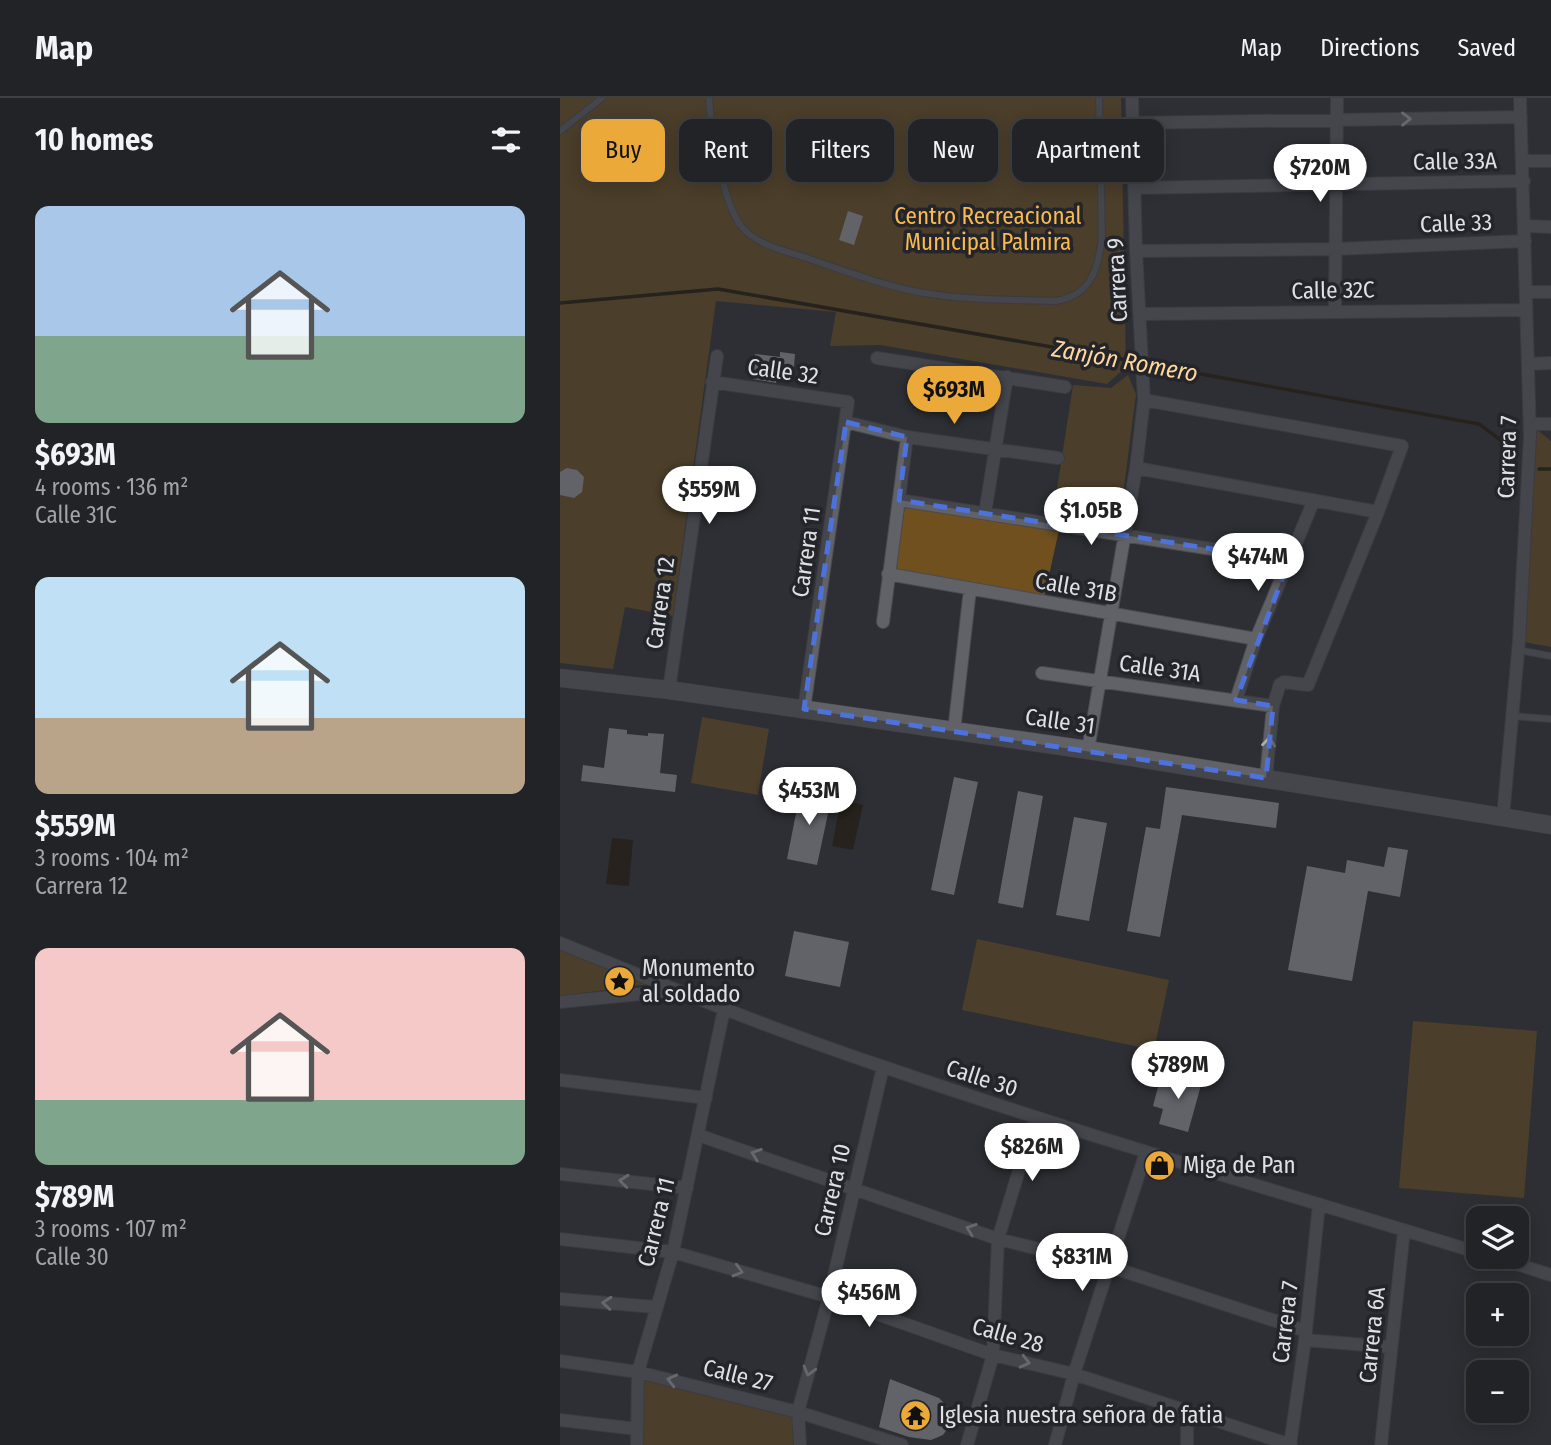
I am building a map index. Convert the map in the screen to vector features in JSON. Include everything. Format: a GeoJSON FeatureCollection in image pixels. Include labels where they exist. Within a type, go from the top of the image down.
{"type":"FeatureCollection","features":[{"type":"Feature","properties":{"kind":"main road","name":"Calle 31"},"geometry":{"type":"LineString","coordinates":[[560,678],[669,690],[1088,750],[1551,825]]}},
{"type":"Feature","properties":{"kind":"street","name":"Carrera 9"},"geometry":{"type":"LineString","coordinates":[[1132,98],[1133,119]]}},
{"type":"Feature","properties":{"kind":"street"},"geometry":{"type":"LineString","coordinates":[[1335,310],[1337,98]]}},
{"type":"Feature","properties":{"kind":"street","name":"Carrera 7"},"geometry":{"type":"LineString","coordinates":[[1503,817],[1518,650],[1530,424],[1520,98]]}},
{"type":"Feature","properties":{"kind":"street"},"geometry":{"type":"LineString","coordinates":[[1164,123],[1521,117]]}},
{"type":"Feature","properties":{"kind":"street","name":"Calle 33A"},"geometry":{"type":"LineString","coordinates":[[1523,161],[1551,161]]}},
{"type":"Feature","properties":{"kind":"street","name":"Calle 33A"},"geometry":{"type":"LineString","coordinates":[[1134,188],[1524,181]]}},
{"type":"Feature","properties":{"kind":"street","name":"Carrera 9"},"geometry":{"type":"LineString","coordinates":[[1088,750],[1136,468],[1144,400],[1134,182]]}},
{"type":"Feature","properties":{"kind":"street","name":"Calle 33"},"geometry":{"type":"LineString","coordinates":[[1525,226],[1551,227]]}},
{"type":"Feature","properties":{"kind":"street","name":"Calle 33"},"geometry":{"type":"LineString","coordinates":[[1136,251],[1336,249],[1525,242]]}},
{"type":"Feature","properties":{"kind":"street"},"geometry":{"type":"LineString","coordinates":[[1526,292],[1551,292]]}},
{"type":"Feature","properties":{"kind":"street","name":"Calle 32C"},"geometry":{"type":"LineString","coordinates":[[1140,314],[1526,310]]}},
{"type":"Feature","properties":{"kind":"street","name":"Carrera 12"},"geometry":{"type":"LineString","coordinates":[[669,690],[717,356]]}},
{"type":"Feature","properties":{"kind":"street"},"geometry":{"type":"LineString","coordinates":[[877,358],[1065,387]]}},
{"type":"Feature","properties":{"kind":"street"},"geometry":{"type":"LineString","coordinates":[[1529,364],[1551,363]]}},
{"type":"Feature","properties":{"kind":"street"},"geometry":{"type":"LineString","coordinates":[[985,513],[1007,377]]}},
{"type":"Feature","properties":{"kind":"street","name":"Calle 32"},"geometry":{"type":"LineString","coordinates":[[712,382],[848,402]]}},
{"type":"Feature","properties":{"kind":"street"},"geometry":{"type":"LineString","coordinates":[[1144,400],[1402,446],[1308,685],[1282,682],[1273,706],[1266,778]]}},
{"type":"Feature","properties":{"kind":"street","name":"Carrera 11"},"geometry":{"type":"LineString","coordinates":[[804,709],[848,402]]}},
{"type":"Feature","properties":{"kind":"street"},"geometry":{"type":"LineString","coordinates":[[846,422],[907,437],[1058,458]]}},
{"type":"Feature","properties":{"kind":"street"},"geometry":{"type":"LineString","coordinates":[[1530,424],[1551,424]]}},
{"type":"Feature","properties":{"kind":"street"},"geometry":{"type":"LineString","coordinates":[[883,622],[907,437]]}},
{"type":"Feature","properties":{"kind":"street"},"geometry":{"type":"LineString","coordinates":[[1136,468],[1378,512]]}},
{"type":"Feature","properties":{"kind":"street"},"geometry":{"type":"LineString","coordinates":[[899,500],[1289,561]]}},
{"type":"Feature","properties":{"kind":"street"},"geometry":{"type":"LineString","coordinates":[[1236,700],[1256,639],[1314,500]]}},
{"type":"Feature","properties":{"kind":"street","name":"Calle 31B"},"geometry":{"type":"LineString","coordinates":[[888,574],[1256,639]]}},
{"type":"Feature","properties":{"kind":"street"},"geometry":{"type":"LineString","coordinates":[[954,731],[970,589]]}},
{"type":"Feature","properties":{"kind":"street","name":"Calle 31A"},"geometry":{"type":"LineString","coordinates":[[1042,673],[1273,706]]}},
{"type":"Feature","properties":{"kind":"street","name":"Calle 30"},"geometry":{"type":"LineString","coordinates":[[560,943],[724,1009],[883,1067],[1035,1118],[1466,1249]]}},
{"type":"Feature","properties":{"kind":"street"},"geometry":{"type":"LineString","coordinates":[[560,1002],[675,990]]}},
{"type":"Feature","properties":{"kind":"street","name":"Carrera 11"},"geometry":{"type":"LineString","coordinates":[[636,1445],[638,1372],[673,1252],[724,1009]]}},
{"type":"Feature","properties":{"kind":"street","name":"Carrera 10"},"geometry":{"type":"LineString","coordinates":[[800,1445],[798,1412],[829,1297],[883,1067]]}},
{"type":"Feature","properties":{"kind":"street"},"geometry":{"type":"LineString","coordinates":[[560,1080],[706,1098]]}},
{"type":"Feature","properties":{"kind":"street"},"geometry":{"type":"LineString","coordinates":[[967,1445],[993,1355],[998,1238],[1035,1118]]}},
{"type":"Feature","properties":{"kind":"street"},"geometry":{"type":"LineString","coordinates":[[698,1135],[998,1238],[1108,1266],[1305,1335],[1391,1347]]}},
{"type":"Feature","properties":{"kind":"street"},"geometry":{"type":"LineString","coordinates":[[1055,1445],[1074,1374],[1146,1152]]}},
{"type":"Feature","properties":{"kind":"street"},"geometry":{"type":"LineString","coordinates":[[560,1174],[687,1188]]}},
{"type":"Feature","properties":{"kind":"street","name":"Carrera 7"},"geometry":{"type":"LineString","coordinates":[[1290,1445],[1319,1204]]}},
{"type":"Feature","properties":{"kind":"street","name":"Carrera 6A"},"geometry":{"type":"LineString","coordinates":[[1381,1445],[1404,1230]]}},
{"type":"Feature","properties":{"kind":"street","name":"Calle 28"},"geometry":{"type":"LineString","coordinates":[[560,1239],[673,1252],[829,1297],[993,1355],[1074,1374],[1290,1445]]}},
{"type":"Feature","properties":{"kind":"street"},"geometry":{"type":"LineString","coordinates":[[1529,1268],[1551,1275]]}},
{"type":"Feature","properties":{"kind":"street"},"geometry":{"type":"LineString","coordinates":[[560,1300],[655,1307]]}},
{"type":"Feature","properties":{"kind":"street","name":"Calle 27"},"geometry":{"type":"LineString","coordinates":[[560,1361],[638,1372],[798,1412],[902,1445]]}},
{"type":"Feature","properties":{"kind":"street"},"geometry":{"type":"LineString","coordinates":[[1186,1411],[1187,1445]]}},
{"type":"Feature","properties":{"kind":"street"},"geometry":{"type":"LineString","coordinates":[[560,1420],[637,1429]]}},
{"type":"Feature","properties":{"kind":"lane"},"geometry":{"type":"LineString","coordinates":[[560,131],[602,98]]}},
{"type":"Feature","properties":{"kind":"lane"},"geometry":{"type":"LineString","coordinates":[[709,98],[710,123],[726,191],[743,228],[752,237],[873,280],[924,293],[1056,301],[1071,298],[1083,289],[1094,275],[1099,260],[1102,238],[1100,98]]}},
{"type":"Feature","properties":{"kind":"lane"},"geometry":{"type":"LineString","coordinates":[[1518,650],[1551,656]]}},
{"type":"Feature","properties":{"kind":"lane"},"geometry":{"type":"LineString","coordinates":[[1512,716],[1551,719]]}},
{"type":"Feature","properties":{"kind":"highlighted area"},"geometry":{"type":"Polygon","coordinates":[[[846,422],[907,437],[899,500],[1289,561],[1236,700],[1273,706],[1266,778],[804,709],[846,422]]]}},
{"type":"Feature","properties":{"kind":"green space","name":"Centro Recreacional Municipal Palmira"},"geometry":{"type":"Polygon","coordinates":[[[560,98],[1121,98],[1121,119],[1012,119],[1012,182],[1123,182],[1126,367],[1107,384],[880,345],[830,346],[836,312],[716,301],[673,616],[625,607],[613,669],[560,663],[560,98]]]}},
{"type":"Feature","properties":{"kind":"green space"},"geometry":{"type":"Polygon","coordinates":[[[1128,375],[1136,394],[1119,527],[1053,515],[1073,385],[1111,388],[1128,375]]]}},
{"type":"Feature","properties":{"kind":"green space"},"geometry":{"type":"Polygon","coordinates":[[[1530,424],[1551,441],[1551,647],[1519,641],[1530,424]]]}},
{"type":"Feature","properties":{"kind":"green space"},"geometry":{"type":"Polygon","coordinates":[[[905,506],[1059,530],[1044,598],[895,571],[905,506]]]}},
{"type":"Feature","properties":{"kind":"green space"},"geometry":{"type":"Polygon","coordinates":[[[702,717],[769,729],[758,795],[691,783],[702,717]]]}},
{"type":"Feature","properties":{"kind":"green space"},"geometry":{"type":"Polygon","coordinates":[[[977,939],[1169,980],[1154,1050],[962,1010],[977,939]]]}},
{"type":"Feature","properties":{"kind":"green space"},"geometry":{"type":"Polygon","coordinates":[[[560,943],[658,983],[560,996],[560,943]]]}},
{"type":"Feature","properties":{"kind":"green space"},"geometry":{"type":"Polygon","coordinates":[[[1413,1021],[1537,1031],[1524,1198],[1399,1188],[1413,1021]]]}},
{"type":"Feature","properties":{"kind":"green space"},"geometry":{"type":"Polygon","coordinates":[[[638,1372],[798,1412],[800,1445],[638,1445],[638,1372]]]}},
{"type":"Feature","properties":{"kind":"shaded area"},"geometry":{"type":"Polygon","coordinates":[[[841,800],[863,805],[853,850],[832,846],[841,800]]]}},
{"type":"Feature","properties":{"kind":"shaded area"},"geometry":{"type":"Polygon","coordinates":[[[612,838],[633,840],[629,886],[606,884],[612,838]]]}},
{"type":"Feature","properties":{"kind":"building"},"geometry":{"type":"Polygon","coordinates":[[[848,211],[863,216],[854,245],[839,240],[848,211]]]}},
{"type":"Feature","properties":{"kind":"building"},"geometry":{"type":"Polygon","coordinates":[[[780,352],[795,354],[793,379],[777,377],[776,383],[753,379],[755,354],[780,357],[780,352]]]}},
{"type":"Feature","properties":{"kind":"building"},"geometry":{"type":"Polygon","coordinates":[[[567,468],[577,470],[584,477],[582,492],[574,498],[560,495],[560,472],[567,468]]]}},
{"type":"Feature","properties":{"kind":"building"},"geometry":{"type":"Polygon","coordinates":[[[609,728],[627,730],[627,734],[664,734],[660,773],[677,775],[675,792],[581,781],[583,765],[604,768],[609,728]]]}},
{"type":"Feature","properties":{"kind":"building"},"geometry":{"type":"Polygon","coordinates":[[[954,777],[978,782],[954,895],[931,890],[954,777]]]}},
{"type":"Feature","properties":{"kind":"building"},"geometry":{"type":"Polygon","coordinates":[[[1166,787],[1279,803],[1276,828],[1182,815],[1160,937],[1127,931],[1146,827],[1160,829],[1166,787]]]}},
{"type":"Feature","properties":{"kind":"building"},"geometry":{"type":"Polygon","coordinates":[[[801,788],[832,795],[817,865],[787,859],[801,788]]]}},
{"type":"Feature","properties":{"kind":"building"},"geometry":{"type":"Polygon","coordinates":[[[1018,791],[1043,796],[1023,908],[998,903],[1018,791]]]}},
{"type":"Feature","properties":{"kind":"building"},"geometry":{"type":"Polygon","coordinates":[[[1074,817],[1107,823],[1089,921],[1056,915],[1074,817]]]}},
{"type":"Feature","properties":{"kind":"building"},"geometry":{"type":"Polygon","coordinates":[[[1388,847],[1408,850],[1400,897],[1368,891],[1352,981],[1288,970],[1307,866],[1345,873],[1347,860],[1384,867],[1388,847]]]}},
{"type":"Feature","properties":{"kind":"building"},"geometry":{"type":"Polygon","coordinates":[[[794,931],[849,942],[840,987],[785,976],[794,931]]]}},
{"type":"Feature","properties":{"kind":"building"},"geometry":{"type":"Polygon","coordinates":[[[1174,1071],[1203,1078],[1188,1132],[1159,1124],[1163,1109],[1153,1106],[1159,1083],[1170,1086],[1174,1071]]]}},
{"type":"Feature","properties":{"kind":"building","name":"Iglesia nuestra señora de fatia"},"geometry":{"type":"Polygon","coordinates":[[[890,1379],[939,1398],[949,1408],[952,1422],[943,1435],[931,1440],[909,1437],[879,1427],[890,1379]]]}},
{"type":"Feature","properties":{"kind":"waterway","name":"Zanjón Romero"},"geometry":{"type":"LineString","coordinates":[[560,303],[718,289],[1138,362]]}},
{"type":"Feature","properties":{"kind":"waterway","name":"Zanjón Romero"},"geometry":{"type":"LineString","coordinates":[[1145,364],[1479,424],[1514,450]]}},
{"type":"Feature","properties":{"kind":"waterway","name":"Zanjón Romero"},"geometry":{"type":"LineString","coordinates":[[1539,469],[1551,469]]}},
{"type":"Feature","properties":{"kind":"place","name":"Monumento al soldado"},"geometry":{"type":"Point","coordinates":[619,981]}},
{"type":"Feature","properties":{"kind":"place","name":"Miga de Pan"},"geometry":{"type":"Point","coordinates":[1160,1165]}},
{"type":"Feature","properties":{"kind":"place","name":"Iglesia nuestra señora de fatia"},"geometry":{"type":"Point","coordinates":[916,1415]}}]}
